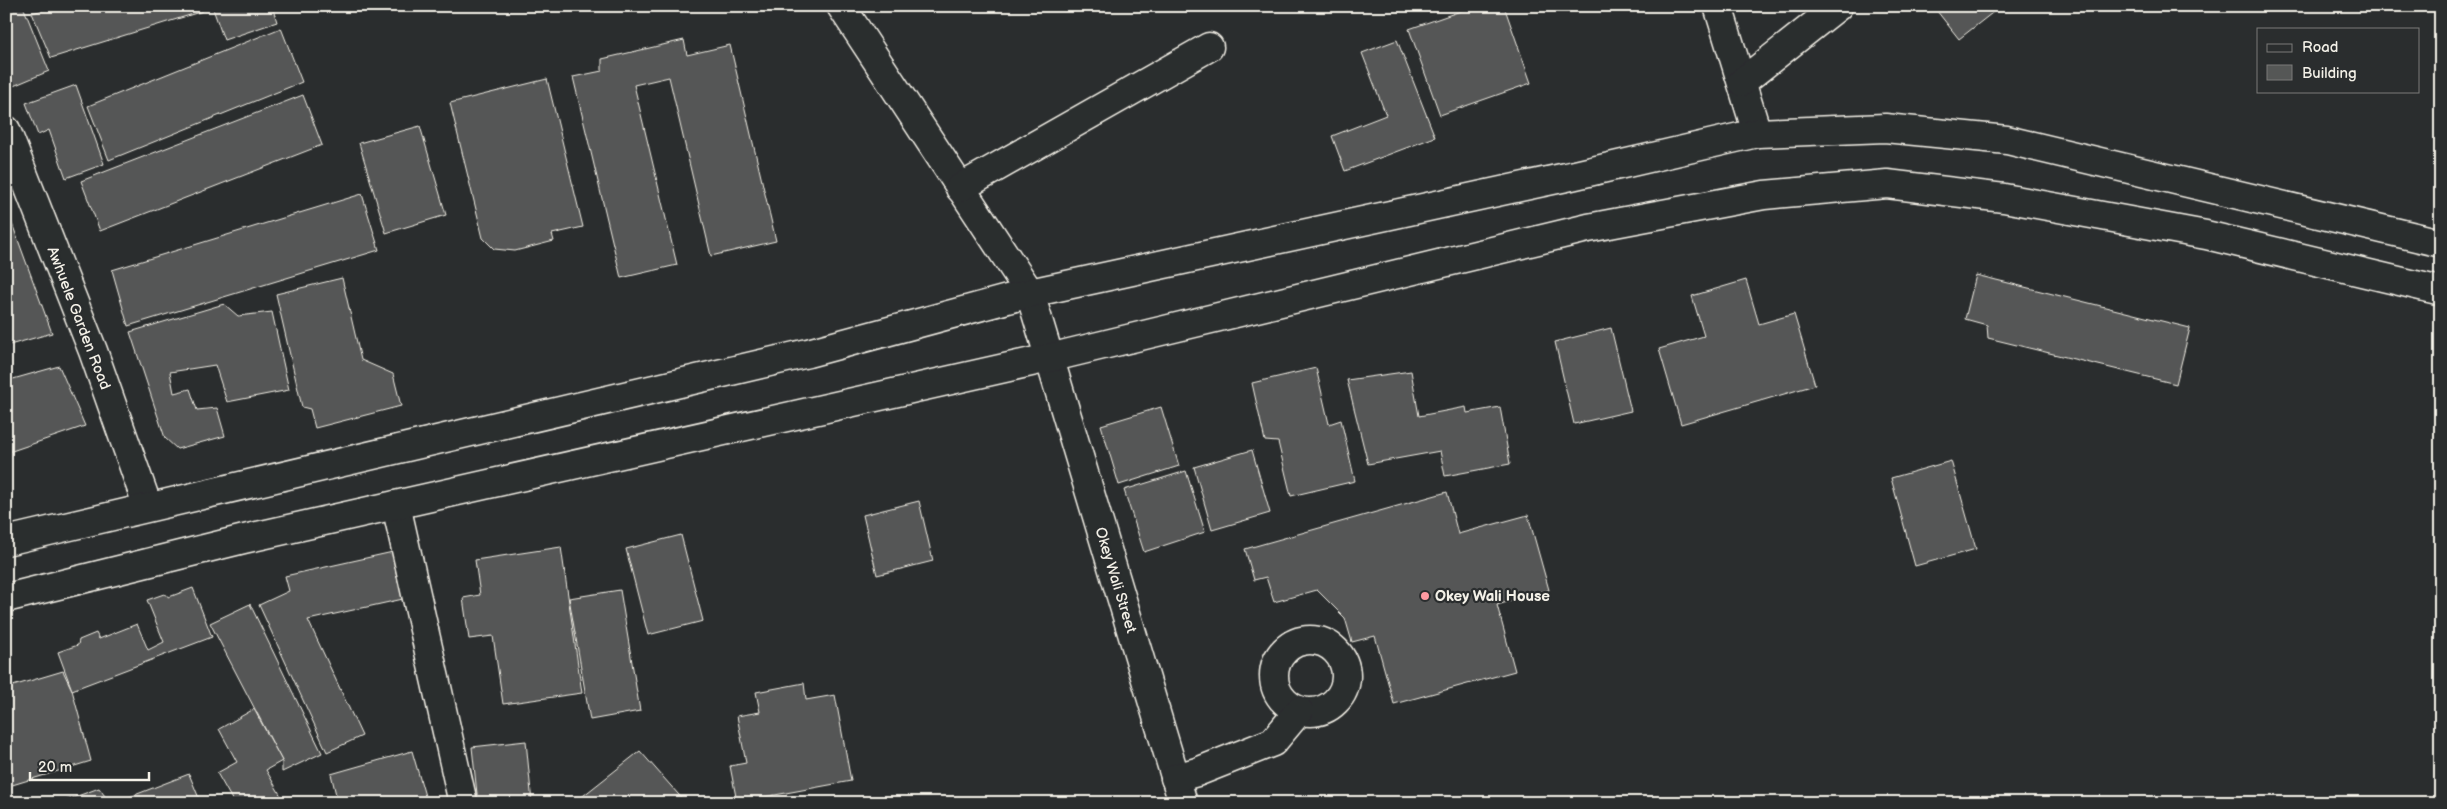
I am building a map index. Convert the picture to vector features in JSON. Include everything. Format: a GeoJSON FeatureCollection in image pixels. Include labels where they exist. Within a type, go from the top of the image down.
{"type":"FeatureCollection","features":[{"type":"Feature","properties":{"kind":"main road","name":"Okey Wali Street"},"geometry":{"type":"LineString","coordinates":[[840,6],[1030,293],[1179,790]]}},
{"type":"Feature","properties":{"kind":"main road"},"geometry":{"type":"LineString","coordinates":[[1718,6],[1758,133]]}},
{"type":"Feature","properties":{"kind":"main road"},"geometry":{"type":"LineString","coordinates":[[1742,82],[1838,6]]}},
{"type":"Feature","properties":{"kind":"main road"},"geometry":{"type":"LineString","coordinates":[[960,188],[1209,47]]}},
{"type":"Feature","properties":{"kind":"main road"},"geometry":{"type":"LineString","coordinates":[[6,541],[808,353],[1030,293],[1571,176],[1758,133],[1885,128],[2007,140],[2441,243]]}},
{"type":"Feature","properties":{"kind":"main road","name":"Awhuele Garden Road"},"geometry":{"type":"LineString","coordinates":[[6,130],[93,351],[148,507]]}},
{"type":"Feature","properties":{"kind":"main road"},"geometry":{"type":"LineString","coordinates":[[6,598],[234,541],[1049,358],[1588,228],[1764,195],[1887,184],[2004,198],[2206,234],[2441,291]]}},
{"type":"Feature","properties":{"kind":"main road"},"geometry":{"type":"LineString","coordinates":[[396,505],[463,803]]}},
{"type":"Feature","properties":{"kind":"main road"},"geometry":{"type":"LineString","coordinates":[[1179,790],[1197,772],[1273,742],[1299,711]]}},
{"type":"Feature","properties":{"kind":"building"},"geometry":{"type":"Polygon","coordinates":[[[6,6],[23,6],[49,71],[11,87],[6,75],[6,6]]]}},
{"type":"Feature","properties":{"kind":"building"},"geometry":{"type":"Polygon","coordinates":[[[57,6],[201,6],[203,11],[51,58],[32,13],[57,6]]]}},
{"type":"Feature","properties":{"kind":"building"},"geometry":{"type":"Polygon","coordinates":[[[212,6],[272,6],[277,22],[224,40],[212,6]]]}},
{"type":"Feature","properties":{"kind":"building"},"geometry":{"type":"Polygon","coordinates":[[[1475,6],[1504,6],[1531,83],[1440,115],[1409,29],[1475,6]]]}},
{"type":"Feature","properties":{"kind":"building"},"geometry":{"type":"Polygon","coordinates":[[[1933,6],[2001,6],[1959,39],[1933,6]]]}},
{"type":"Feature","properties":{"kind":"building"},"geometry":{"type":"Polygon","coordinates":[[[281,28],[302,82],[109,160],[88,106],[281,28]]]}},
{"type":"Feature","properties":{"kind":"building"},"geometry":{"type":"Polygon","coordinates":[[[684,40],[687,55],[730,45],[776,241],[711,256],[669,77],[634,85],[677,265],[621,278],[573,77],[602,71],[602,59],[684,40]]]}},
{"type":"Feature","properties":{"kind":"building"},"geometry":{"type":"Polygon","coordinates":[[[1397,40],[1435,137],[1345,171],[1332,136],[1386,115],[1362,53],[1397,40]]]}},
{"type":"Feature","properties":{"kind":"building"},"geometry":{"type":"Polygon","coordinates":[[[547,79],[583,227],[552,234],[554,241],[515,251],[494,249],[483,238],[450,103],[547,79]]]}},
{"type":"Feature","properties":{"kind":"building"},"geometry":{"type":"Polygon","coordinates":[[[76,85],[104,164],[66,178],[49,130],[38,135],[26,103],[76,85]]]}},
{"type":"Feature","properties":{"kind":"building"},"geometry":{"type":"Polygon","coordinates":[[[303,95],[322,145],[100,231],[81,181],[303,95]]]}},
{"type":"Feature","properties":{"kind":"building"},"geometry":{"type":"Polygon","coordinates":[[[420,126],[446,215],[386,233],[359,143],[420,126]]]}},
{"type":"Feature","properties":{"kind":"building"},"geometry":{"type":"Polygon","coordinates":[[[362,194],[379,250],[128,326],[112,270],[362,194]]]}},
{"type":"Feature","properties":{"kind":"building"},"geometry":{"type":"Polygon","coordinates":[[[6,207],[52,333],[6,346],[6,207]]]}},
{"type":"Feature","properties":{"kind":"building"},"geometry":{"type":"Polygon","coordinates":[[[1976,275],[2190,328],[2176,384],[1988,338],[1987,325],[1965,319],[1976,275]]]}},
{"type":"Feature","properties":{"kind":"building"},"geometry":{"type":"Polygon","coordinates":[[[342,278],[361,360],[393,374],[401,406],[315,428],[310,409],[302,407],[276,294],[342,278]]]}},
{"type":"Feature","properties":{"kind":"building"},"geometry":{"type":"Polygon","coordinates":[[[1746,280],[1759,324],[1794,314],[1815,385],[1681,424],[1659,349],[1704,336],[1692,296],[1746,280]]]}},
{"type":"Feature","properties":{"kind":"building"},"geometry":{"type":"Polygon","coordinates":[[[224,304],[238,316],[272,312],[289,390],[227,402],[215,365],[170,372],[174,393],[190,389],[197,410],[217,408],[225,436],[177,449],[165,438],[130,332],[224,304]]]}},
{"type":"Feature","properties":{"kind":"building"},"geometry":{"type":"Polygon","coordinates":[[[1611,328],[1631,411],[1574,424],[1555,342],[1611,328]]]}},
{"type":"Feature","properties":{"kind":"building"},"geometry":{"type":"Polygon","coordinates":[[[59,366],[85,426],[6,453],[6,381],[59,366]]]}},
{"type":"Feature","properties":{"kind":"building"},"geometry":{"type":"Polygon","coordinates":[[[1316,368],[1329,424],[1341,420],[1355,481],[1291,496],[1278,442],[1265,441],[1252,383],[1316,368]]]}},
{"type":"Feature","properties":{"kind":"building"},"geometry":{"type":"Polygon","coordinates":[[[1411,371],[1419,416],[1466,407],[1467,413],[1500,407],[1510,464],[1445,476],[1440,451],[1368,464],[1347,380],[1411,371]]]}},
{"type":"Feature","properties":{"kind":"building"},"geometry":{"type":"Polygon","coordinates":[[[1161,407],[1179,466],[1119,485],[1101,425],[1161,407]]]}},
{"type":"Feature","properties":{"kind":"building"},"geometry":{"type":"Polygon","coordinates":[[[1252,450],[1270,513],[1212,530],[1194,467],[1252,450]]]}},
{"type":"Feature","properties":{"kind":"building"},"geometry":{"type":"Polygon","coordinates":[[[1951,461],[1976,549],[1915,566],[1891,478],[1951,461]]]}},
{"type":"Feature","properties":{"kind":"building"},"geometry":{"type":"Polygon","coordinates":[[[1186,471],[1205,532],[1144,552],[1124,490],[1186,471]]]}},
{"type":"Feature","properties":{"kind":"building","name":"Okey Wali House"},"geometry":{"type":"Polygon","coordinates":[[[1447,492],[1458,534],[1528,515],[1549,590],[1497,605],[1515,671],[1394,704],[1375,636],[1352,642],[1345,618],[1317,590],[1274,602],[1266,577],[1254,580],[1245,549],[1447,492]]]}},
{"type":"Feature","properties":{"kind":"building"},"geometry":{"type":"Polygon","coordinates":[[[919,501],[933,561],[877,575],[863,515],[919,501]]]}},
{"type":"Feature","properties":{"kind":"building"},"geometry":{"type":"Polygon","coordinates":[[[681,535],[703,621],[648,635],[626,549],[681,535]]]}},
{"type":"Feature","properties":{"kind":"building"},"geometry":{"type":"Polygon","coordinates":[[[561,547],[582,693],[503,704],[493,636],[469,639],[463,598],[480,595],[475,560],[561,547]]]}},
{"type":"Feature","properties":{"kind":"building"},"geometry":{"type":"Polygon","coordinates":[[[393,552],[403,599],[308,620],[362,736],[327,752],[259,605],[289,591],[285,576],[393,552]]]}},
{"type":"Feature","properties":{"kind":"building"},"geometry":{"type":"Polygon","coordinates":[[[193,588],[212,637],[72,690],[58,652],[78,645],[79,640],[96,633],[99,639],[137,624],[148,650],[164,642],[147,600],[164,594],[169,597],[193,588]]]}},
{"type":"Feature","properties":{"kind":"building"},"geometry":{"type":"Polygon","coordinates":[[[620,590],[640,711],[590,720],[569,598],[620,590]]]}},
{"type":"Feature","properties":{"kind":"building"},"geometry":{"type":"Polygon","coordinates":[[[250,604],[322,753],[282,772],[282,761],[210,623],[250,604]]]}},
{"type":"Feature","properties":{"kind":"building"},"geometry":{"type":"Polygon","coordinates":[[[63,671],[72,690],[91,761],[9,786],[6,776],[6,688],[63,671]]]}},
{"type":"Feature","properties":{"kind":"building"},"geometry":{"type":"Polygon","coordinates":[[[804,683],[806,700],[835,695],[851,781],[737,802],[730,766],[746,763],[737,716],[760,712],[756,692],[804,683]]]}},
{"type":"Feature","properties":{"kind":"building"},"geometry":{"type":"Polygon","coordinates":[[[254,709],[282,761],[266,770],[285,803],[234,803],[217,773],[237,762],[219,729],[254,709]]]}},
{"type":"Feature","properties":{"kind":"building"},"geometry":{"type":"Polygon","coordinates":[[[526,741],[532,803],[478,803],[472,747],[526,741]]]}},
{"type":"Feature","properties":{"kind":"building"},"geometry":{"type":"Polygon","coordinates":[[[412,751],[427,803],[338,803],[331,774],[412,751]]]}},
{"type":"Feature","properties":{"kind":"building"},"geometry":{"type":"Polygon","coordinates":[[[640,751],[686,803],[574,803],[640,751]]]}},
{"type":"Feature","properties":{"kind":"building"},"geometry":{"type":"Polygon","coordinates":[[[189,774],[201,803],[114,803],[189,774]]]}},
{"type":"Feature","properties":{"kind":"building"},"geometry":{"type":"Polygon","coordinates":[[[99,788],[110,803],[59,803],[99,788]]]}},
{"type":"Feature","properties":{"kind":"place","name":"Okey Wali House"},"geometry":{"type":"Point","coordinates":[1425,596]}}]}
